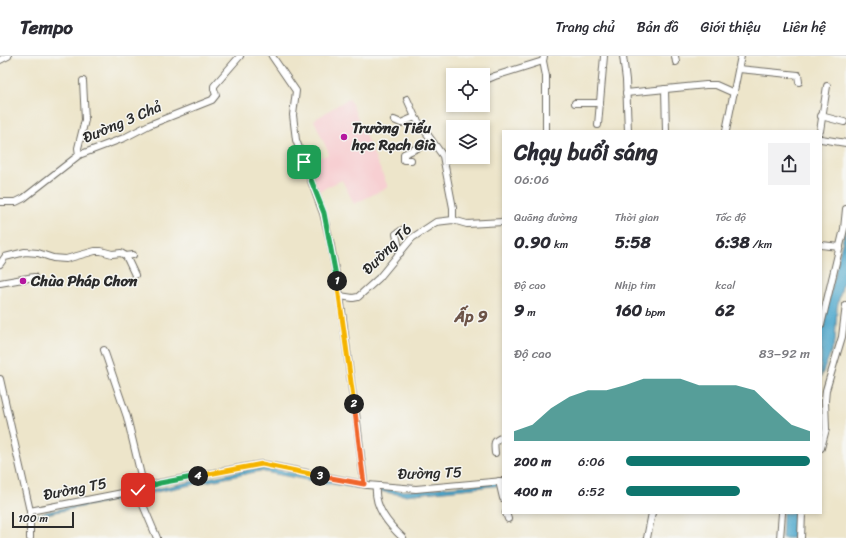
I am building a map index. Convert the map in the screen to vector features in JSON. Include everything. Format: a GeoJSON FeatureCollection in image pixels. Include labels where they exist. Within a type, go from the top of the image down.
{"type":"FeatureCollection","features":[{"type":"Feature","properties":{"kind":"street"},"geometry":{"type":"LineString","coordinates":[[0,60],[8,56]]}},
{"type":"Feature","properties":{"kind":"street","name":"Đường 3 Chả"},"geometry":{"type":"LineString","coordinates":[[0,202],[16,202],[24,198],[78,155],[124,138],[148,125],[212,100],[216,95],[214,86],[240,56]]}},
{"type":"Feature","properties":{"kind":"street"},"geometry":{"type":"LineString","coordinates":[[272,56],[296,91],[293,115],[296,140],[324,213],[340,296],[364,484]]}},
{"type":"Feature","properties":{"kind":"street"},"geometry":{"type":"LineString","coordinates":[[598,125],[604,56]]}},
{"type":"Feature","properties":{"kind":"street"},"geometry":{"type":"LineString","coordinates":[[623,56],[626,80],[628,130]]}},
{"type":"Feature","properties":{"kind":"street"},"geometry":{"type":"LineString","coordinates":[[726,130],[741,56]]}},
{"type":"Feature","properties":{"kind":"street"},"geometry":{"type":"LineString","coordinates":[[490,78],[544,58],[546,76],[546,130]]}},
{"type":"Feature","properties":{"kind":"street"},"geometry":{"type":"LineString","coordinates":[[739,69],[798,75],[799,82]]}},
{"type":"Feature","properties":{"kind":"street"},"geometry":{"type":"LineString","coordinates":[[78,155],[78,148],[85,120],[83,81]]}},
{"type":"Feature","properties":{"kind":"street"},"geometry":{"type":"LineString","coordinates":[[626,93],[706,84],[716,85],[734,93]]}},
{"type":"Feature","properties":{"kind":"street"},"geometry":{"type":"LineString","coordinates":[[820,130],[821,116],[827,86]]}},
{"type":"Feature","properties":{"kind":"street"},"geometry":{"type":"LineString","coordinates":[[665,89],[666,130]]}},
{"type":"Feature","properties":{"kind":"street"},"geometry":{"type":"LineString","coordinates":[[407,100],[415,118],[431,142],[443,156],[454,220]]}},
{"type":"Feature","properties":{"kind":"street"},"geometry":{"type":"LineString","coordinates":[[574,103],[600,103]]}},
{"type":"Feature","properties":{"kind":"street"},"geometry":{"type":"LineString","coordinates":[[821,116],[844,122]]}},
{"type":"Feature","properties":{"kind":"street"},"geometry":{"type":"LineString","coordinates":[[394,120],[401,123],[415,118]]}},
{"type":"Feature","properties":{"kind":"street"},"geometry":{"type":"LineString","coordinates":[[822,139],[846,143]]}},
{"type":"Feature","properties":{"kind":"street"},"geometry":{"type":"LineString","coordinates":[[411,160],[404,160],[404,154],[431,142]]}},
{"type":"Feature","properties":{"kind":"street"},"geometry":{"type":"LineString","coordinates":[[822,321],[844,229],[846,209]]}},
{"type":"Feature","properties":{"kind":"street","name":"Đường T6"},"geometry":{"type":"LineString","coordinates":[[340,296],[353,298],[358,297],[379,278],[412,238],[436,222],[454,220],[467,224],[502,222]]}},
{"type":"Feature","properties":{"kind":"street"},"geometry":{"type":"LineString","coordinates":[[400,253],[396,234],[402,230]]}},
{"type":"Feature","properties":{"kind":"street"},"geometry":{"type":"LineString","coordinates":[[822,245],[840,247]]}},
{"type":"Feature","properties":{"kind":"street"},"geometry":{"type":"LineString","coordinates":[[0,264],[4,257],[25,252],[38,252],[53,258],[61,259],[72,259],[98,251],[112,254],[121,253],[126,256],[133,256]]}},
{"type":"Feature","properties":{"kind":"street"},"geometry":{"type":"LineString","coordinates":[[126,256],[135,275]]}},
{"type":"Feature","properties":{"kind":"street"},"geometry":{"type":"LineString","coordinates":[[0,283],[34,277]]}},
{"type":"Feature","properties":{"kind":"street"},"geometry":{"type":"LineString","coordinates":[[822,444],[826,429],[826,390],[842,337],[846,305]]}},
{"type":"Feature","properties":{"kind":"street"},"geometry":{"type":"LineString","coordinates":[[104,350],[127,418],[140,492],[157,538]]}},
{"type":"Feature","properties":{"kind":"street"},"geometry":{"type":"LineString","coordinates":[[0,379],[30,511],[30,538]]}},
{"type":"Feature","properties":{"kind":"street"},"geometry":{"type":"LineString","coordinates":[[495,453],[494,443],[496,440],[502,437]]}},
{"type":"Feature","properties":{"kind":"street","name":"Đường T5"},"geometry":{"type":"LineString","coordinates":[[30,511],[140,492],[160,483],[262,464],[364,484],[376,488],[416,489],[501,483]]}},
{"type":"Feature","properties":{"kind":"street"},"geometry":{"type":"LineString","coordinates":[[376,488],[382,512],[386,520],[401,537]]}},
{"type":"Feature","properties":{"kind":"street"},"geometry":{"type":"LineString","coordinates":[[647,538],[652,514]]}},
{"type":"Feature","properties":{"kind":"street"},"geometry":{"type":"LineString","coordinates":[[780,538],[782,514]]}},
{"type":"Feature","properties":{"kind":"street"},"geometry":{"type":"LineString","coordinates":[[801,538],[802,514]]}},
{"type":"Feature","properties":{"kind":"shaded area","name":"Trường Tiểu học Rạch Già"},"geometry":{"type":"Polygon","coordinates":[[[349,98],[388,187],[354,204],[342,180],[319,191],[307,163],[329,154],[314,120],[349,98]]]}},
{"type":"Feature","properties":{"kind":"water"},"geometry":{"type":"Polygon","coordinates":[[[846,226],[846,276],[837,307],[835,342],[822,374],[822,329],[846,226]]]}},
{"type":"Feature","properties":{"kind":"water"},"geometry":{"type":"Polygon","coordinates":[[[261,467],[354,484],[403,491],[502,482],[502,485],[404,495],[260,471],[36,516],[41,513],[261,467]]]}},
{"type":"Feature","properties":{"kind":"water"},"geometry":{"type":"Polygon","coordinates":[[[783,514],[795,514],[793,538],[782,538],[783,514]]]}},
{"type":"Feature","properties":{"kind":"place","name":"Trường Tiểu học Rạch Già"},"geometry":{"type":"Point","coordinates":[344,137]}},
{"type":"Feature","properties":{"kind":"place","name":"Chùa Pháp Chơn"},"geometry":{"type":"Point","coordinates":[23,281]}},
{"type":"Feature","properties":{"kind":"district","name":"Ấp 9"},"geometry":{"type":"Point","coordinates":[471,316]}},
{"type":"Feature","properties":{"kind":"route"},"geometry":{"type":"LineString","coordinates":[[138,490],[160,483],[262,464],[364,484],[340,296],[330,241],[324,213],[304,162]]}}]}
